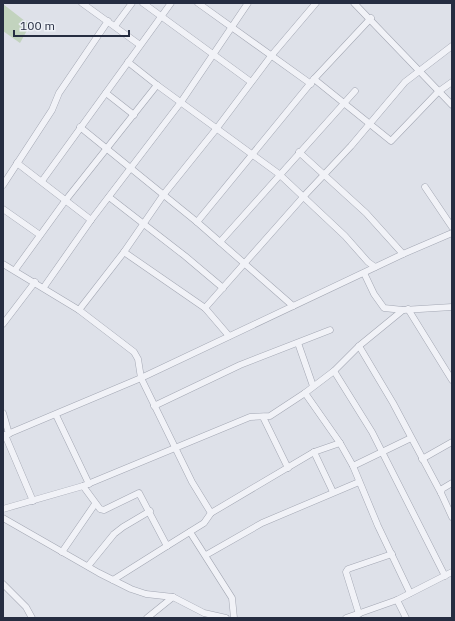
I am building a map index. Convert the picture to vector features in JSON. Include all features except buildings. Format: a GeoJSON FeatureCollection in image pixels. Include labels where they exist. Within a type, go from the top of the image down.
{"type":"FeatureCollection","features":[{"type":"Feature","properties":{"kind":"street"},"geometry":{"type":"LineString","coordinates":[[115,26],[132,3]]}},
{"type":"Feature","properties":{"kind":"street"},"geometry":{"type":"LineString","coordinates":[[143,3],[215,54],[251,82]]}},
{"type":"Feature","properties":{"kind":"street"},"geometry":{"type":"LineString","coordinates":[[42,181],[171,3]]}},
{"type":"Feature","properties":{"kind":"street"},"geometry":{"type":"LineString","coordinates":[[198,3],[271,56],[344,103],[389,141],[392,141],[438,92],[452,82]]}},
{"type":"Feature","properties":{"kind":"street"},"geometry":{"type":"LineString","coordinates":[[44,287],[130,167],[181,102],[215,54],[248,3]]}},
{"type":"Feature","properties":{"kind":"street"},"geometry":{"type":"LineString","coordinates":[[79,310],[124,252],[143,222],[164,194],[217,128],[271,56],[316,3]]}},
{"type":"Feature","properties":{"kind":"street"},"geometry":{"type":"LineString","coordinates":[[354,3],[371,18],[418,72],[452,105]]}},
{"type":"Feature","properties":{"kind":"street"},"geometry":{"type":"LineString","coordinates":[[85,4],[140,45]]}},
{"type":"Feature","properties":{"kind":"street"},"geometry":{"type":"LineString","coordinates":[[197,222],[312,81],[371,18]]}},
{"type":"Feature","properties":{"kind":"street"},"geometry":{"type":"LineString","coordinates":[[3,185],[52,110],[64,86],[108,21]]}},
{"type":"Feature","properties":{"kind":"street"},"geometry":{"type":"LineString","coordinates":[[205,308],[405,82],[452,46]]}},
{"type":"Feature","properties":{"kind":"street"},"geometry":{"type":"LineString","coordinates":[[128,62],[279,174],[304,196],[345,236],[368,262],[375,267]]}},
{"type":"Feature","properties":{"kind":"street"},"geometry":{"type":"LineString","coordinates":[[14,270],[106,147],[134,115],[157,85]]}},
{"type":"Feature","properties":{"kind":"street"},"geometry":{"type":"LineString","coordinates":[[220,242],[279,174],[355,91]]}},
{"type":"Feature","properties":{"kind":"street"},"geometry":{"type":"LineString","coordinates":[[106,93],[134,115]]}},
{"type":"Feature","properties":{"kind":"street"},"geometry":{"type":"LineString","coordinates":[[80,127],[164,194],[293,306]]}},
{"type":"Feature","properties":{"kind":"street"},"geometry":{"type":"LineString","coordinates":[[299,152],[325,174],[366,213],[403,254]]}},
{"type":"Feature","properties":{"kind":"street"},"geometry":{"type":"LineString","coordinates":[[17,163],[91,220]]}},
{"type":"Feature","properties":{"kind":"street"},"geometry":{"type":"LineString","coordinates":[[425,187],[452,228]]}},
{"type":"Feature","properties":{"kind":"street"},"geometry":{"type":"LineString","coordinates":[[109,197],[143,222],[222,288]]}},
{"type":"Feature","properties":{"kind":"street"},"geometry":{"type":"LineString","coordinates":[[3,209],[40,235]]}},
{"type":"Feature","properties":{"kind":"street"},"geometry":{"type":"LineString","coordinates":[[6,435],[140,378],[375,267],[452,233]]}},
{"type":"Feature","properties":{"kind":"street"},"geometry":{"type":"LineString","coordinates":[[124,252],[205,308],[229,336]]}},
{"type":"Feature","properties":{"kind":"street"},"geometry":{"type":"LineString","coordinates":[[4,267],[14,270],[44,287],[79,310],[134,352],[138,359],[140,378],[174,447],[211,513]]}},
{"type":"Feature","properties":{"kind":"street"},"geometry":{"type":"LineString","coordinates":[[364,273],[380,304],[384,308],[406,310],[452,307]]}},
{"type":"Feature","properties":{"kind":"street"},"geometry":{"type":"LineString","coordinates":[[4,322],[35,282]]}},
{"type":"Feature","properties":{"kind":"street"},"geometry":{"type":"LineString","coordinates":[[3,509],[86,485],[174,447],[250,417],[270,416],[305,393],[334,371],[359,346],[406,310]]}},
{"type":"Feature","properties":{"kind":"street"},"geometry":{"type":"LineString","coordinates":[[406,310],[452,380]]}},
{"type":"Feature","properties":{"kind":"street"},"geometry":{"type":"LineString","coordinates":[[154,406],[240,365],[330,330]]}},
{"type":"Feature","properties":{"kind":"street"},"geometry":{"type":"LineString","coordinates":[[298,343],[313,386]]}},
{"type":"Feature","properties":{"kind":"street"},"geometry":{"type":"LineString","coordinates":[[359,346],[393,403],[452,517]]}},
{"type":"Feature","properties":{"kind":"street"},"geometry":{"type":"LineString","coordinates":[[334,371],[382,452],[445,576]]}},
{"type":"Feature","properties":{"kind":"street"},"geometry":{"type":"LineString","coordinates":[[305,393],[340,442],[353,466],[410,593]]}},
{"type":"Feature","properties":{"kind":"street"},"geometry":{"type":"LineString","coordinates":[[3,413],[6,435],[33,501]]}},
{"type":"Feature","properties":{"kind":"street"},"geometry":{"type":"LineString","coordinates":[[56,415],[95,504],[100,509],[104,510],[139,493],[150,511],[167,546]]}},
{"type":"Feature","properties":{"kind":"street"},"geometry":{"type":"LineString","coordinates":[[263,417],[288,468]]}},
{"type":"Feature","properties":{"kind":"street"},"geometry":{"type":"LineString","coordinates":[[353,466],[411,438]]}},
{"type":"Feature","properties":{"kind":"street"},"geometry":{"type":"LineString","coordinates":[[112,580],[204,523],[211,513],[314,452],[340,442]]}},
{"type":"Feature","properties":{"kind":"street"},"geometry":{"type":"LineString","coordinates":[[422,459],[452,442]]}},
{"type":"Feature","properties":{"kind":"street"},"geometry":{"type":"LineString","coordinates":[[314,452],[333,492]]}},
{"type":"Feature","properties":{"kind":"street"},"geometry":{"type":"LineString","coordinates":[[206,555],[262,523],[360,482]]}},
{"type":"Feature","properties":{"kind":"street"},"geometry":{"type":"LineString","coordinates":[[441,494],[442,490],[452,483]]}},
{"type":"Feature","properties":{"kind":"street"},"geometry":{"type":"LineString","coordinates":[[62,552],[95,504]]}},
{"type":"Feature","properties":{"kind":"street"},"geometry":{"type":"LineString","coordinates":[[88,566],[114,534],[150,511]]}},
{"type":"Feature","properties":{"kind":"street"},"geometry":{"type":"LineString","coordinates":[[3,518],[112,580],[146,594],[173,597],[204,613],[226,618]]}},
{"type":"Feature","properties":{"kind":"street"},"geometry":{"type":"LineString","coordinates":[[190,532],[232,598],[234,618]]}},
{"type":"Feature","properties":{"kind":"street"},"geometry":{"type":"LineString","coordinates":[[359,614],[346,572],[348,569],[392,554]]}},
{"type":"Feature","properties":{"kind":"street"},"geometry":{"type":"LineString","coordinates":[[346,618],[397,600],[452,572]]}},
{"type":"Feature","properties":{"kind":"street"},"geometry":{"type":"LineString","coordinates":[[3,584],[26,607],[32,618]]}},
{"type":"Feature","properties":{"kind":"street"},"geometry":{"type":"LineString","coordinates":[[147,618],[173,597]]}},
{"type":"Feature","properties":{"kind":"street"},"geometry":{"type":"LineString","coordinates":[[397,600],[406,618]]}},
{"type":"Feature","properties":{"kind":"green space"},"geometry":{"type":"Polygon","coordinates":[[[3,4],[30,25],[20,43],[3,31],[3,4]]]}}]}
